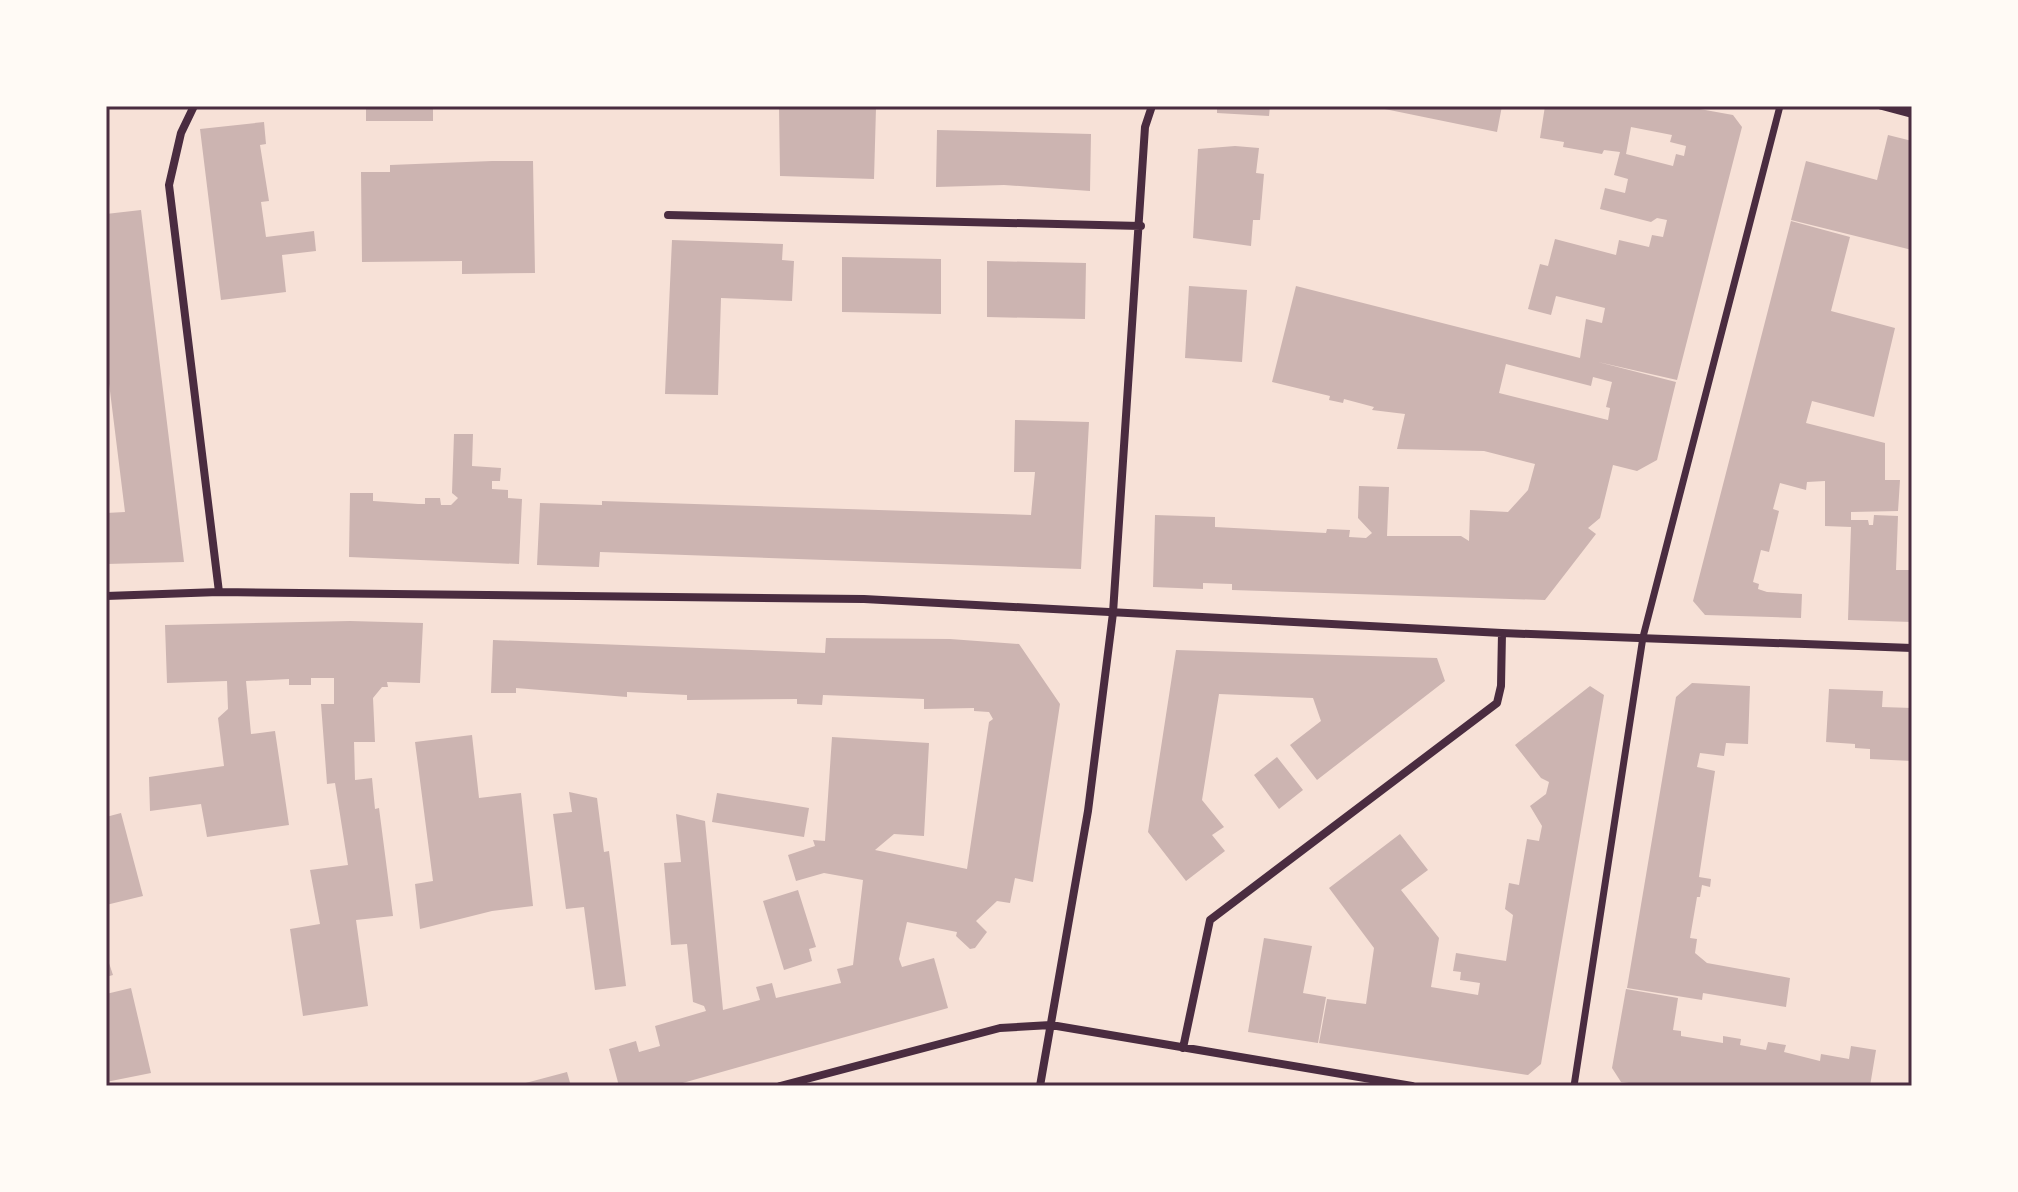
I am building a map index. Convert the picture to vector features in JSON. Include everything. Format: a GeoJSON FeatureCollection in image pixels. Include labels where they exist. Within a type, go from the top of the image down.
{"type":"FeatureCollection","features":[{"type":"Feature","properties":{"kind":"street"},"geometry":{"type":"LineString","coordinates":[[194,106],[181,133],[169,185],[219,592]]}},
{"type":"Feature","properties":{"kind":"street"},"geometry":{"type":"LineString","coordinates":[[1040,1086],[1088,811],[1113,613],[1141,226],[1145,127],[1152,106]]}},
{"type":"Feature","properties":{"kind":"street"},"geometry":{"type":"LineString","coordinates":[[1574,1086],[1643,637],[1780,106]]}},
{"type":"Feature","properties":{"kind":"street"},"geometry":{"type":"LineString","coordinates":[[1883,106],[1912,114]]}},
{"type":"Feature","properties":{"kind":"street"},"geometry":{"type":"LineString","coordinates":[[668,215],[1141,226]]}},
{"type":"Feature","properties":{"kind":"street"},"geometry":{"type":"LineString","coordinates":[[106,596],[219,592],[864,599],[1502,633],[1912,648]]}},
{"type":"Feature","properties":{"kind":"street"},"geometry":{"type":"LineString","coordinates":[[1183,1048],[1210,920],[1497,703],[1501,686],[1502,633]]}},
{"type":"Feature","properties":{"kind":"street"},"geometry":{"type":"LineString","coordinates":[[780,1086],[1000,1028],[1051,1025],[1412,1086]]}},
{"type":"Feature","properties":{"kind":"building"},"geometry":{"type":"Polygon","coordinates":[[[366,106],[433,106],[433,121],[366,121],[366,106]]]}},
{"type":"Feature","properties":{"kind":"building"},"geometry":{"type":"Polygon","coordinates":[[[779,106],[876,108],[874,179],[780,176],[779,106]]]}},
{"type":"Feature","properties":{"kind":"building"},"geometry":{"type":"Polygon","coordinates":[[[1217,106],[1270,106],[1269,116],[1217,113],[1217,106]]]}},
{"type":"Feature","properties":{"kind":"building"},"geometry":{"type":"Polygon","coordinates":[[[1370,106],[1502,106],[1497,132],[1370,106]]]}},
{"type":"Feature","properties":{"kind":"building"},"geometry":{"type":"Polygon","coordinates":[[[1545,106],[1683,106],[1733,115],[1742,127],[1677,380],[1598,362],[1676,382],[1657,460],[1637,471],[1613,465],[1600,518],[1588,528],[1596,534],[1545,600],[1232,590],[1232,584],[1203,583],[1203,589],[1153,587],[1155,515],[1215,517],[1215,527],[1326,533],[1327,529],[1350,530],[1349,537],[1366,538],[1372,533],[1358,518],[1359,486],[1389,487],[1387,536],[1461,536],[1469,541],[1470,510],[1508,512],[1528,490],[1535,464],[1484,451],[1397,449],[1405,414],[1372,410],[1374,407],[1344,399],[1343,403],[1329,400],[1330,396],[1272,382],[1296,286],[1580,358],[1586,319],[1602,323],[1605,308],[1556,296],[1551,315],[1528,309],[1540,264],[1548,266],[1555,239],[1616,255],[1619,240],[1649,247],[1652,235],[1663,237],[1667,220],[1657,218],[1651,222],[1600,209],[1605,188],[1625,193],[1628,179],[1614,175],[1620,152],[1604,150],[1602,154],[1563,147],[1564,142],[1540,138],[1545,106]],[[1631,127],[1626,154],[1673,166],[1676,154],[1684,156],[1686,146],[1670,142],[1672,135],[1631,127]],[[1506,364],[1499,393],[1608,420],[1610,408],[1606,407],[1612,382],[1593,377],[1591,386],[1506,364]]]}},
{"type":"Feature","properties":{"kind":"building"},"geometry":{"type":"Polygon","coordinates":[[[264,122],[266,144],[260,145],[269,201],[261,202],[266,237],[314,231],[316,251],[282,255],[286,292],[221,300],[200,129],[264,122]]]}},
{"type":"Feature","properties":{"kind":"building"},"geometry":{"type":"Polygon","coordinates":[[[937,130],[1091,134],[1090,191],[1004,185],[936,187],[937,130]]]}},
{"type":"Feature","properties":{"kind":"building"},"geometry":{"type":"Polygon","coordinates":[[[1888,135],[1912,141],[1912,250],[1791,220],[1806,161],[1877,180],[1888,135]]]}},
{"type":"Feature","properties":{"kind":"building"},"geometry":{"type":"Polygon","coordinates":[[[1259,148],[1256,173],[1264,174],[1260,220],[1253,220],[1251,246],[1193,238],[1198,149],[1259,148]]]}},
{"type":"Feature","properties":{"kind":"building"},"geometry":{"type":"Polygon","coordinates":[[[533,161],[535,273],[462,274],[462,261],[362,262],[361,172],[390,172],[390,165],[533,161]]]}},
{"type":"Feature","properties":{"kind":"building"},"geometry":{"type":"Polygon","coordinates":[[[141,210],[184,562],[106,564],[106,513],[125,512],[106,359],[106,214],[141,210]]]}},
{"type":"Feature","properties":{"kind":"building"},"geometry":{"type":"Polygon","coordinates":[[[1791,221],[1850,237],[1831,311],[1895,328],[1874,417],[1812,401],[1806,423],[1885,443],[1885,480],[1900,480],[1898,511],[1851,512],[1851,520],[1868,520],[1869,525],[1873,525],[1874,515],[1898,516],[1896,570],[1912,570],[1912,622],[1848,620],[1851,527],[1825,526],[1825,481],[1807,482],[1806,490],[1780,483],[1773,509],[1779,511],[1769,552],[1761,550],[1753,582],[1759,584],[1758,589],[1767,592],[1802,594],[1801,618],[1705,615],[1693,601],[1791,221]]]}},
{"type":"Feature","properties":{"kind":"building"},"geometry":{"type":"Polygon","coordinates":[[[672,240],[783,244],[782,260],[794,261],[792,301],[721,298],[718,395],[665,394],[672,240]]]}},
{"type":"Feature","properties":{"kind":"building"},"geometry":{"type":"Polygon","coordinates":[[[842,257],[941,259],[941,314],[842,312],[842,257]]]}},
{"type":"Feature","properties":{"kind":"building"},"geometry":{"type":"Polygon","coordinates":[[[987,261],[1086,263],[1085,319],[987,317],[987,261]]]}},
{"type":"Feature","properties":{"kind":"building"},"geometry":{"type":"Polygon","coordinates":[[[1189,286],[1247,290],[1242,362],[1185,358],[1189,286]]]}},
{"type":"Feature","properties":{"kind":"building"},"geometry":{"type":"Polygon","coordinates":[[[1015,420],[1089,422],[1081,569],[600,552],[599,567],[537,565],[540,503],[602,505],[602,501],[1031,515],[1035,472],[1014,472],[1015,420]]]}},
{"type":"Feature","properties":{"kind":"building"},"geometry":{"type":"Polygon","coordinates":[[[454,434],[473,434],[472,466],[501,468],[500,481],[492,481],[492,489],[508,490],[508,498],[522,499],[519,564],[349,557],[350,493],[373,493],[373,501],[418,504],[425,504],[425,498],[440,498],[441,505],[451,505],[458,498],[452,493],[454,434]]]}},
{"type":"Feature","properties":{"kind":"building"},"geometry":{"type":"Polygon","coordinates":[[[350,621],[423,623],[420,683],[387,682],[388,687],[382,687],[373,698],[375,742],[354,742],[355,780],[372,778],[375,809],[379,808],[393,916],[356,920],[368,1006],[303,1016],[290,929],[320,924],[310,870],[348,865],[335,783],[327,784],[321,704],[334,704],[334,678],[311,678],[311,685],[289,685],[289,679],[246,681],[251,734],[275,731],[289,825],[207,837],[201,804],[150,811],[149,777],[224,766],[218,718],[228,709],[227,681],[167,683],[165,625],[350,621]]]}},
{"type":"Feature","properties":{"kind":"building"},"geometry":{"type":"Polygon","coordinates":[[[826,638],[950,639],[1019,644],[1060,704],[1033,882],[1015,878],[1010,903],[997,901],[976,921],[987,932],[975,948],[970,949],[956,936],[957,932],[907,922],[899,959],[902,967],[934,958],[948,1008],[672,1086],[619,1086],[609,1049],[636,1041],[639,1052],[660,1046],[655,1026],[706,1011],[704,1006],[693,1002],[687,944],[671,945],[664,863],[681,862],[676,814],[705,821],[723,1010],[760,1000],[756,987],[772,983],[776,998],[841,983],[837,969],[853,965],[863,880],[824,873],[796,881],[788,855],[815,846],[813,840],[825,841],[832,737],[929,743],[924,836],[894,834],[875,850],[967,869],[989,722],[993,719],[989,712],[974,711],[974,708],[924,709],[924,699],[823,695],[822,705],[797,704],[797,699],[687,700],[687,695],[627,692],[627,697],[516,688],[516,693],[491,693],[493,640],[825,653],[826,638]]]}},
{"type":"Feature","properties":{"kind":"building"},"geometry":{"type":"Polygon","coordinates":[[[1176,650],[1437,658],[1445,681],[1317,780],[1290,745],[1321,721],[1313,698],[1219,694],[1202,800],[1224,827],[1212,835],[1225,851],[1186,881],[1148,832],[1176,650]]]}},
{"type":"Feature","properties":{"kind":"building"},"geometry":{"type":"Polygon","coordinates":[[[1692,683],[1750,686],[1748,744],[1726,743],[1724,756],[1700,753],[1697,767],[1715,771],[1699,877],[1711,879],[1710,887],[1702,885],[1700,897],[1697,897],[1690,938],[1697,939],[1695,953],[1707,963],[1790,978],[1786,1007],[1703,993],[1702,1000],[1627,988],[1676,697],[1692,683]]]}},
{"type":"Feature","properties":{"kind":"building"},"geometry":{"type":"Polygon","coordinates":[[[1590,686],[1604,695],[1541,1064],[1528,1075],[1319,1043],[1327,999],[1366,1004],[1374,948],[1329,888],[1400,834],[1428,870],[1401,890],[1439,938],[1431,987],[1478,995],[1480,983],[1460,980],[1461,972],[1453,971],[1456,953],[1506,961],[1513,915],[1505,909],[1509,883],[1519,885],[1527,839],[1539,841],[1542,826],[1530,806],[1546,794],[1549,782],[1541,778],[1515,745],[1590,686]]]}},
{"type":"Feature","properties":{"kind":"building"},"geometry":{"type":"Polygon","coordinates":[[[1829,689],[1883,691],[1882,707],[1912,708],[1912,761],[1870,759],[1870,749],[1855,748],[1855,744],[1826,742],[1829,689]]]}},
{"type":"Feature","properties":{"kind":"building"},"geometry":{"type":"Polygon","coordinates":[[[472,735],[479,798],[521,793],[533,906],[492,911],[420,929],[415,884],[433,881],[415,742],[472,735]]]}},
{"type":"Feature","properties":{"kind":"building"},"geometry":{"type":"Polygon","coordinates":[[[1277,757],[1303,790],[1279,809],[1254,775],[1277,757]]]}},
{"type":"Feature","properties":{"kind":"building"},"geometry":{"type":"Polygon","coordinates":[[[569,792],[597,798],[604,852],[609,851],[626,986],[595,990],[584,907],[566,909],[553,814],[572,812],[569,792]]]}},
{"type":"Feature","properties":{"kind":"building"},"geometry":{"type":"Polygon","coordinates":[[[717,793],[809,808],[804,837],[712,822],[717,793]]]}},
{"type":"Feature","properties":{"kind":"building"},"geometry":{"type":"Polygon","coordinates":[[[121,813],[143,896],[106,905],[106,817],[121,813]]]}},
{"type":"Feature","properties":{"kind":"building"},"geometry":{"type":"Polygon","coordinates":[[[798,890],[816,947],[809,949],[812,961],[784,970],[763,901],[798,890]]]}},
{"type":"Feature","properties":{"kind":"building"},"geometry":{"type":"Polygon","coordinates":[[[1264,938],[1312,946],[1303,993],[1326,997],[1318,1043],[1248,1032],[1264,938]]]}},
{"type":"Feature","properties":{"kind":"building"},"geometry":{"type":"Polygon","coordinates":[[[106,954],[113,975],[106,977],[106,954]]]}},
{"type":"Feature","properties":{"kind":"building"},"geometry":{"type":"Polygon","coordinates":[[[131,988],[151,1073],[106,1082],[106,994],[131,988]]]}},
{"type":"Feature","properties":{"kind":"building"},"geometry":{"type":"Polygon","coordinates":[[[1626,989],[1678,998],[1673,1030],[1681,1031],[1681,1036],[1723,1043],[1723,1036],[1741,1039],[1740,1045],[1766,1050],[1768,1042],[1786,1045],[1784,1052],[1820,1061],[1821,1054],[1849,1059],[1851,1046],[1876,1050],[1870,1086],[1652,1086],[1621,1082],[1612,1068],[1626,989]]]}},
{"type":"Feature","properties":{"kind":"building"},"geometry":{"type":"Polygon","coordinates":[[[567,1072],[571,1086],[518,1086],[518,1085],[567,1072]]]}}]}
